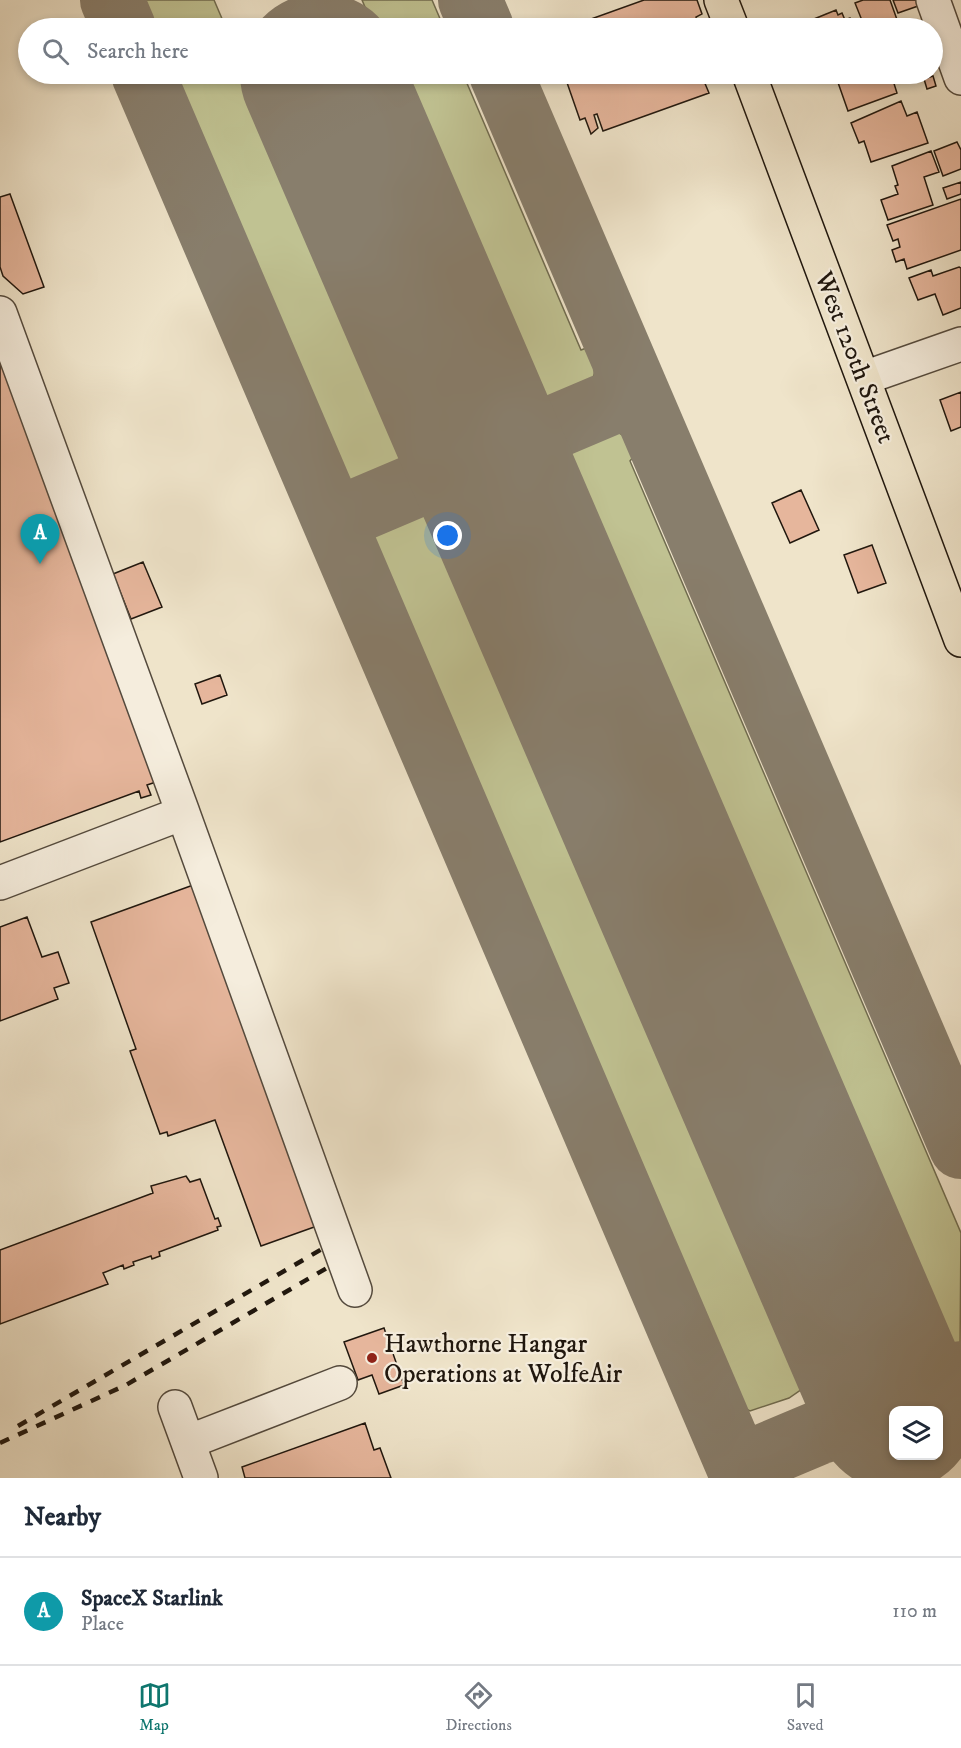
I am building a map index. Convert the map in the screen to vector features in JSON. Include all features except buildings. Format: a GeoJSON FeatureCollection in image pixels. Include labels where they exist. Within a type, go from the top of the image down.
{"type":"FeatureCollection","features":[{"type":"Feature","properties":{"kind":"main road"},"geometry":{"type":"LineString","coordinates":[[721,0],[728,18]]}},
{"type":"Feature","properties":{"kind":"main road","name":"West 120th Street"},"geometry":{"type":"LineString","coordinates":[[753,84],[961,640]]}},
{"type":"Feature","properties":{"kind":"street"},"geometry":{"type":"LineString","coordinates":[[933,0],[939,18]]}},
{"type":"Feature","properties":{"kind":"street"},"geometry":{"type":"LineString","coordinates":[[943,28],[961,78]]}},
{"type":"Feature","properties":{"kind":"street"},"geometry":{"type":"LineString","coordinates":[[0,313],[355,1290]]}},
{"type":"Feature","properties":{"kind":"street"},"geometry":{"type":"LineString","coordinates":[[864,378],[961,344]]}},
{"type":"Feature","properties":{"kind":"street"},"geometry":{"type":"LineString","coordinates":[[0,883],[183,813]]}},
{"type":"Feature","properties":{"kind":"street"},"geometry":{"type":"LineString","coordinates":[[188,1442],[340,1383]]}},
{"type":"Feature","properties":{"kind":"street"},"geometry":{"type":"LineString","coordinates":[[176,1407],[201,1478]]}},
{"type":"Feature","properties":{"kind":"green space"},"geometry":{"type":"Polygon","coordinates":[[[135,0],[214,0],[222,18],[143,18],[135,0]]]}},
{"type":"Feature","properties":{"kind":"green space"},"geometry":{"type":"Polygon","coordinates":[[[362,0],[432,0],[440,18],[370,18],[362,0]]]}},
{"type":"Feature","properties":{"kind":"green space"},"geometry":{"type":"Polygon","coordinates":[[[170,84],[249,84],[405,450],[404,461],[397,468],[355,485],[339,476],[170,84]]]}},
{"type":"Feature","properties":{"kind":"green space"},"geometry":{"type":"Polygon","coordinates":[[[397,84],[467,84],[581,350],[589,347],[595,372],[589,384],[576,394],[554,404],[532,407],[525,405],[516,392],[527,387],[397,84]]]}},
{"type":"Feature","properties":{"kind":"green space"},"geometry":{"type":"Polygon","coordinates":[[[609,430],[626,438],[636,454],[630,461],[961,1233],[960,1351],[944,1354],[927,1347],[925,1340],[935,1336],[564,470],[552,474],[552,463],[561,448],[579,438],[609,430]]]}},
{"type":"Feature","properties":{"kind":"green space"},"geometry":{"type":"Polygon","coordinates":[[[417,511],[431,515],[440,524],[801,1367],[804,1378],[802,1389],[789,1398],[750,1411],[742,1407],[733,1396],[372,552],[370,544],[376,529],[417,511]]]}},
{"type":"Feature","properties":{"kind":"taxiway"},"geometry":{"type":"LineString","coordinates":[[112,0],[120,18]]}},
{"type":"Feature","properties":{"kind":"taxiway"},"geometry":{"type":"LineString","coordinates":[[470,0],[478,18]]}},
{"type":"Feature","properties":{"kind":"taxiway"},"geometry":{"type":"LineString","coordinates":[[147,84],[743,1478]]}},
{"type":"Feature","properties":{"kind":"taxiway"},"geometry":{"type":"LineString","coordinates":[[505,84],[961,1147]]}},
{"type":"Feature","properties":{"kind":"taxiway"},"geometry":{"type":"LineString","coordinates":[[342,539],[347,520],[356,511],[613,402],[618,398],[625,384],[624,362]]}},
{"type":"Feature","properties":{"kind":"taxiway"},"geometry":{"type":"LineString","coordinates":[[437,476],[453,460],[461,441],[463,420],[460,397]]}},
{"type":"Feature","properties":{"kind":"taxiway"},"geometry":{"type":"LineString","coordinates":[[514,522],[507,477],[513,455],[533,437],[549,429]]}},
{"type":"Feature","properties":{"kind":"taxiway"},"geometry":{"type":"LineString","coordinates":[[824,1431],[838,1424],[857,1408],[866,1387],[868,1346]]}},
{"type":"Feature","properties":{"kind":"taxiway"},"geometry":{"type":"LineString","coordinates":[[748,1478],[751,1467],[761,1457],[961,1373]]}},
{"type":"Feature","properties":{"kind":"runway"},"geometry":{"type":"LineString","coordinates":[[325,84],[894,1406]]}},
{"type":"Feature","properties":{"kind":"railway"},"geometry":{"type":"LineString","coordinates":[[18,1426],[322,1249]]}},
{"type":"Feature","properties":{"kind":"railway"},"geometry":{"type":"LineString","coordinates":[[0,1443],[126,1385],[332,1265]]}},
{"type":"Feature","properties":{"kind":"place","name":"SpaceX Starlink"},"geometry":{"type":"Point","coordinates":[40,564]}},
{"type":"Feature","properties":{"kind":"place","name":"Hawthorne Hangar Operations at WolfeAir"},"geometry":{"type":"Point","coordinates":[372,1358]}}]}
